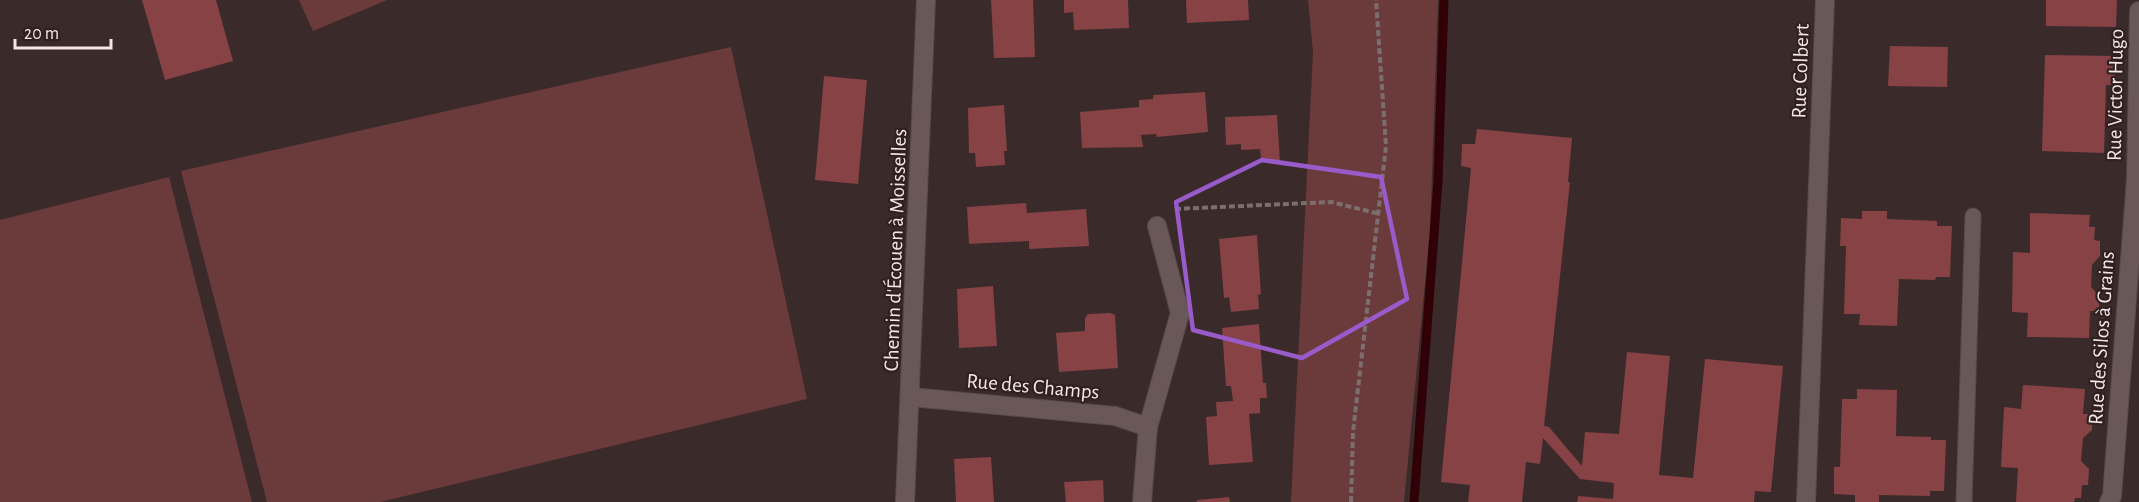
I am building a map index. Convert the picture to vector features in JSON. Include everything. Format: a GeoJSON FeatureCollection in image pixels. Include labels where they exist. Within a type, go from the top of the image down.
{"type":"FeatureCollection","features":[{"type":"Feature","properties":{"kind":"street","name":"Chemin d'Écouen à Moisselles"},"geometry":{"type":"LineString","coordinates":[[905,502],[926,0]]}},
{"type":"Feature","properties":{"kind":"street","name":"Rue Colbert"},"geometry":{"type":"LineString","coordinates":[[1806,502],[1825,0]]}},
{"type":"Feature","properties":{"kind":"street","name":"Rue Victor Hugo"},"geometry":{"type":"LineString","coordinates":[[2137,180],[2139,11]]}},
{"type":"Feature","properties":{"kind":"street","name":"Rue des Silos à Grains"},"geometry":{"type":"LineString","coordinates":[[2109,502],[2112,496],[2137,180]]}},
{"type":"Feature","properties":{"kind":"street"},"geometry":{"type":"LineString","coordinates":[[1142,502],[1148,427],[1180,313],[1157,226]]}},
{"type":"Feature","properties":{"kind":"street","name":"Rue des Champs"},"geometry":{"type":"LineString","coordinates":[[911,398],[1115,416],[1148,427]]}},
{"type":"Feature","properties":{"kind":"lane"},"geometry":{"type":"LineString","coordinates":[[1964,502],[1972,216]]}},
{"type":"Feature","properties":{"kind":"path"},"geometry":{"type":"LineString","coordinates":[[1351,502],[1353,432],[1380,214],[1386,146],[1376,0]]}},
{"type":"Feature","properties":{"kind":"path"},"geometry":{"type":"LineString","coordinates":[[1157,226],[1176,208],[1282,202],[1331,202],[1380,214]]}},
{"type":"Feature","properties":{"kind":"highlighted area"},"geometry":{"type":"Polygon","coordinates":[[[1262,160],[1381,177],[1407,299],[1302,358],[1193,330],[1176,202],[1262,160]]]}},
{"type":"Feature","properties":{"kind":"shaded area"},"geometry":{"type":"Polygon","coordinates":[[[299,0],[387,0],[313,31],[299,0]]]}},
{"type":"Feature","properties":{"kind":"shaded area"},"geometry":{"type":"Polygon","coordinates":[[[1308,0],[1438,0],[1430,231],[1404,502],[1291,502],[1313,52],[1308,0]]]}},
{"type":"Feature","properties":{"kind":"shaded area"},"geometry":{"type":"Polygon","coordinates":[[[731,47],[807,399],[380,502],[267,502],[181,171],[731,47]]]}},
{"type":"Feature","properties":{"kind":"shaded area"},"geometry":{"type":"Polygon","coordinates":[[[169,177],[252,502],[0,502],[0,220],[169,177]]]}},
{"type":"Feature","properties":{"kind":"building"},"geometry":{"type":"Polygon","coordinates":[[[142,0],[216,0],[233,61],[165,80],[142,0]]]}},
{"type":"Feature","properties":{"kind":"building"},"geometry":{"type":"Polygon","coordinates":[[[991,0],[1033,0],[1035,57],[994,58],[991,0]]]}},
{"type":"Feature","properties":{"kind":"building"},"geometry":{"type":"Polygon","coordinates":[[[1064,0],[1128,0],[1129,28],[1074,30],[1073,12],[1064,13],[1064,0]]]}},
{"type":"Feature","properties":{"kind":"building"},"geometry":{"type":"Polygon","coordinates":[[[1186,0],[1248,0],[1249,20],[1187,23],[1186,0]]]}},
{"type":"Feature","properties":{"kind":"building"},"geometry":{"type":"Polygon","coordinates":[[[2046,0],[2117,0],[2116,27],[2046,26],[2046,0]]]}},
{"type":"Feature","properties":{"kind":"building"},"geometry":{"type":"Polygon","coordinates":[[[1890,46],[1948,47],[1947,87],[1888,86],[1890,46]]]}},
{"type":"Feature","properties":{"kind":"building"},"geometry":{"type":"Polygon","coordinates":[[[2045,55],[2115,56],[2115,85],[2106,85],[2104,153],[2042,151],[2045,55]]]}},
{"type":"Feature","properties":{"kind":"building"},"geometry":{"type":"Polygon","coordinates":[[[824,76],[867,80],[858,184],[815,180],[824,76]]]}},
{"type":"Feature","properties":{"kind":"building"},"geometry":{"type":"Polygon","coordinates":[[[1205,92],[1208,132],[1157,137],[1156,134],[1141,135],[1143,147],[1082,148],[1080,112],[1139,107],[1139,100],[1153,99],[1153,95],[1205,92]]]}},
{"type":"Feature","properties":{"kind":"building"},"geometry":{"type":"Polygon","coordinates":[[[1004,105],[1007,151],[1004,151],[1005,165],[976,167],[975,153],[969,153],[968,108],[1004,105]]]}},
{"type":"Feature","properties":{"kind":"building"},"geometry":{"type":"Polygon","coordinates":[[[1277,115],[1280,162],[1265,163],[1261,159],[1260,149],[1241,150],[1241,144],[1226,145],[1225,117],[1277,115]]]}},
{"type":"Feature","properties":{"kind":"building"},"geometry":{"type":"Polygon","coordinates":[[[1477,129],[1572,138],[1568,182],[1570,182],[1544,426],[1549,427],[1582,466],[1585,432],[1619,434],[1627,352],[1670,356],[1659,475],[1693,478],[1705,359],[1783,366],[1771,492],[1755,491],[1754,502],[1577,502],[1578,496],[1613,499],[1614,483],[1580,479],[1543,438],[1540,464],[1526,462],[1522,502],[1468,502],[1470,485],[1441,482],[1471,168],[1461,166],[1462,144],[1475,144],[1477,129]]]}},
{"type":"Feature","properties":{"kind":"building"},"geometry":{"type":"Polygon","coordinates":[[[1026,203],[1027,213],[1086,209],[1089,246],[1029,249],[1029,241],[969,244],[967,207],[1026,203]]]}},
{"type":"Feature","properties":{"kind":"building"},"geometry":{"type":"Polygon","coordinates":[[[1862,211],[1887,211],[1887,219],[1937,221],[1937,226],[1952,226],[1950,277],[1936,277],[1935,280],[1899,279],[1897,326],[1859,325],[1860,314],[1844,314],[1846,246],[1840,246],[1841,218],[1862,219],[1862,211]]]}},
{"type":"Feature","properties":{"kind":"building"},"geometry":{"type":"Polygon","coordinates":[[[2030,213],[2090,215],[2089,227],[2095,227],[2094,240],[2100,241],[2100,256],[2092,265],[2091,287],[2099,296],[2099,311],[2090,311],[2089,338],[2027,337],[2028,313],[2012,312],[2013,252],[2030,253],[2030,213]]]}},
{"type":"Feature","properties":{"kind":"building"},"geometry":{"type":"Polygon","coordinates":[[[1257,235],[1261,294],[1258,295],[1259,309],[1231,312],[1229,297],[1224,298],[1219,239],[1257,235]]]}},
{"type":"Feature","properties":{"kind":"building"},"geometry":{"type":"Polygon","coordinates":[[[993,286],[997,346],[959,348],[957,289],[993,286]]]}},
{"type":"Feature","properties":{"kind":"building"},"geometry":{"type":"Polygon","coordinates":[[[1110,313],[1115,315],[1118,368],[1059,372],[1056,333],[1085,331],[1085,318],[1088,314],[1110,313]]]}},
{"type":"Feature","properties":{"kind":"building"},"geometry":{"type":"Polygon","coordinates":[[[1259,324],[1263,383],[1266,383],[1267,398],[1260,398],[1260,413],[1249,414],[1253,462],[1209,465],[1206,417],[1217,416],[1216,402],[1233,401],[1231,386],[1226,386],[1222,328],[1259,324]]]}},
{"type":"Feature","properties":{"kind":"building"},"geometry":{"type":"Polygon","coordinates":[[[2023,385],[2085,389],[2083,414],[2092,414],[2092,430],[2083,438],[2081,461],[2089,469],[2088,485],[2082,485],[2081,498],[2075,498],[2074,502],[2016,502],[2018,468],[2001,467],[2004,407],[2021,409],[2023,385]]]}},
{"type":"Feature","properties":{"kind":"building"},"geometry":{"type":"Polygon","coordinates":[[[1857,389],[1897,390],[1896,436],[1946,440],[1944,491],[1930,491],[1930,496],[1879,495],[1879,502],[1855,502],[1855,495],[1834,494],[1834,467],[1840,467],[1842,399],[1857,399],[1857,389]]]}},
{"type":"Feature","properties":{"kind":"building"},"geometry":{"type":"Polygon","coordinates":[[[991,457],[994,502],[956,502],[954,459],[991,457]]]}},
{"type":"Feature","properties":{"kind":"building"},"geometry":{"type":"Polygon","coordinates":[[[1103,480],[1104,502],[1066,502],[1064,482],[1103,480]]]}},
{"type":"Feature","properties":{"kind":"building"},"geometry":{"type":"Polygon","coordinates":[[[1229,497],[1230,502],[1197,502],[1197,500],[1229,497]]]}},
{"type":"Feature","properties":{"kind":"waterway"},"geometry":{"type":"LineString","coordinates":[[1414,502],[1438,181],[1444,0]]}}]}
